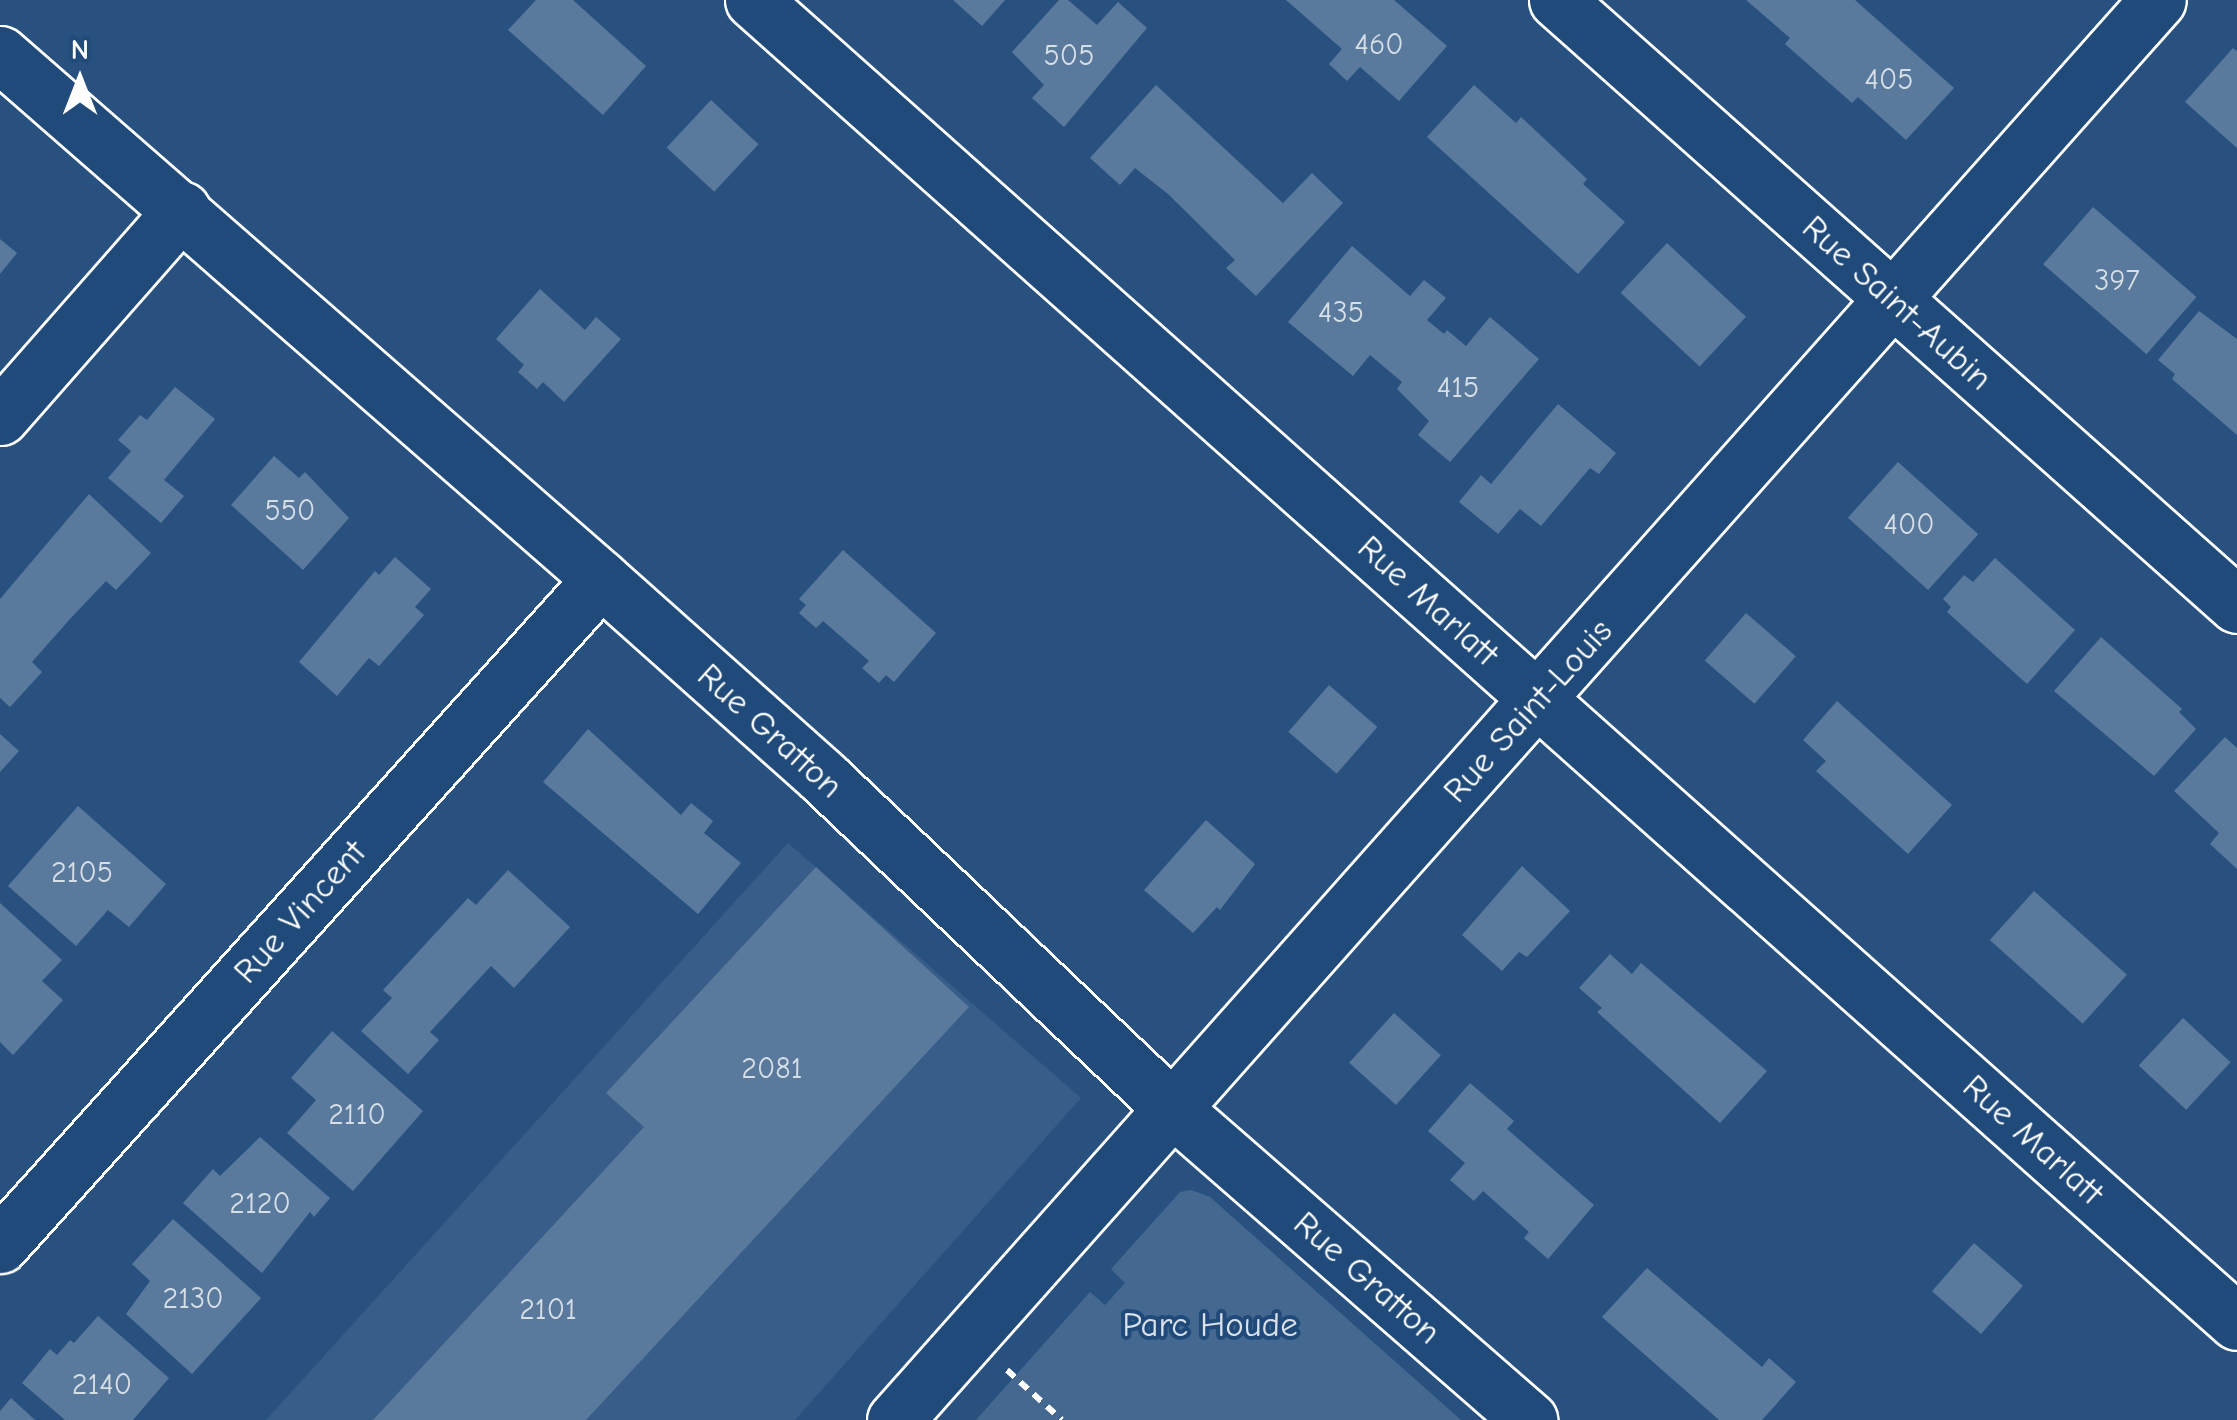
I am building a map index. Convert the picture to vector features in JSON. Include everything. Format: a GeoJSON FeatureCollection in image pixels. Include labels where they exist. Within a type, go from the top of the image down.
{"type":"FeatureCollection","features":[{"type":"Feature","properties":{"kind":"street","name":"Rue Marlatt"},"geometry":{"type":"LineString","coordinates":[[753,0],[2237,1322]]}},
{"type":"Feature","properties":{"kind":"street","name":"Rue Saint-Aubin"},"geometry":{"type":"LineString","coordinates":[[1557,0],[2237,606]]}},
{"type":"Feature","properties":{"kind":"street","name":"Rue Saint-Louis"},"geometry":{"type":"LineString","coordinates":[[894,1420],[2158,0]]}},
{"type":"Feature","properties":{"kind":"street","name":"Rue Gratton"},"geometry":{"type":"LineString","coordinates":[[0,54],[824,778],[1173,1109],[1529,1420]]}},
{"type":"Feature","properties":{"kind":"street"},"geometry":{"type":"LineString","coordinates":[[0,417],[182,210]]}},
{"type":"Feature","properties":{"kind":"street","name":"Rue Vincent"},"geometry":{"type":"LineString","coordinates":[[0,1245],[601,579]]}},
{"type":"Feature","properties":{"kind":"path"},"geometry":{"type":"LineString","coordinates":[[969,1335],[1062,1420]]}},
{"type":"Feature","properties":{"kind":"shaded area"},"geometry":{"type":"Polygon","coordinates":[[[788,843],[1081,1098],[795,1420],[266,1420],[788,843]]]}},
{"type":"Feature","properties":{"kind":"green space","name":"Parc Houde"},"geometry":{"type":"Polygon","coordinates":[[[1191,1190],[1210,1197],[1461,1420],[976,1420],[1090,1292],[1105,1305],[1125,1283],[1111,1269],[1180,1192],[1191,1190]]]}},
{"type":"Feature","properties":{"kind":"building"},"geometry":{"type":"Polygon","coordinates":[[[536,0],[573,0],[646,66],[603,115],[508,30],[536,0]]]}},
{"type":"Feature","properties":{"kind":"building"},"geometry":{"type":"Polygon","coordinates":[[[953,0],[1005,0],[982,26],[953,0]]]}},
{"type":"Feature","properties":{"kind":"building"},"geometry":{"type":"Polygon","coordinates":[[[1059,0],[1068,0],[1097,25],[1118,2],[1147,28],[1064,127],[1032,98],[1044,85],[1012,52],[1059,0]]]}},
{"type":"Feature","properties":{"kind":"building"},"geometry":{"type":"Polygon","coordinates":[[[1286,0],[1394,0],[1447,46],[1399,101],[1360,67],[1347,81],[1329,64],[1342,49],[1286,0]]]}},
{"type":"Feature","properties":{"kind":"building"},"geometry":{"type":"Polygon","coordinates":[[[1746,0],[1855,0],[1954,88],[1906,140],[1858,97],[1852,103],[1785,44],[1790,38],[1746,0]]]}},
{"type":"Feature","properties":{"kind":"building"},"geometry":{"type":"Polygon","coordinates":[[[2233,48],[2237,51],[2237,148],[2185,102],[2233,48]]]}},
{"type":"Feature","properties":{"kind":"building"},"geometry":{"type":"Polygon","coordinates":[[[1156,85],[1283,203],[1312,173],[1343,203],[1256,296],[1226,268],[1235,260],[1168,194],[1135,168],[1120,185],[1090,158],[1156,85]]]}},
{"type":"Feature","properties":{"kind":"building"},"geometry":{"type":"Polygon","coordinates":[[[1474,85],[1516,123],[1521,117],[1587,179],[1583,184],[1625,222],[1578,274],[1427,137],[1474,85]]]}},
{"type":"Feature","properties":{"kind":"building"},"geometry":{"type":"Polygon","coordinates":[[[711,100],[759,144],[714,192],[667,148],[711,100]]]}},
{"type":"Feature","properties":{"kind":"building"},"geometry":{"type":"Polygon","coordinates":[[[2093,207],[2196,297],[2147,354],[2043,264],[2093,207]]]}},
{"type":"Feature","properties":{"kind":"building"},"geometry":{"type":"Polygon","coordinates":[[[0,239],[17,253],[0,274],[0,239]]]}},
{"type":"Feature","properties":{"kind":"building"},"geometry":{"type":"Polygon","coordinates":[[[1667,243],[1746,317],[1700,366],[1621,293],[1667,243]]]}},
{"type":"Feature","properties":{"kind":"building"},"geometry":{"type":"Polygon","coordinates":[[[1352,246],[1410,296],[1424,280],[1446,298],[1427,320],[1444,334],[1447,330],[1466,346],[1490,317],[1539,359],[1450,462],[1418,435],[1429,421],[1397,389],[1402,382],[1370,355],[1353,376],[1288,322],[1352,246]]]}},
{"type":"Feature","properties":{"kind":"building"},"geometry":{"type":"Polygon","coordinates":[[[540,289],[585,330],[596,317],[621,339],[564,402],[543,382],[537,389],[518,372],[524,365],[496,339],[540,289]]]}},
{"type":"Feature","properties":{"kind":"building"},"geometry":{"type":"Polygon","coordinates":[[[2199,311],[2237,339],[2237,435],[2172,379],[2175,374],[2158,360],[2199,311]]]}},
{"type":"Feature","properties":{"kind":"building"},"geometry":{"type":"Polygon","coordinates":[[[175,387],[215,419],[164,480],[184,496],[161,523],[108,478],[131,451],[118,440],[140,415],[147,420],[175,387]]]}},
{"type":"Feature","properties":{"kind":"building"},"geometry":{"type":"Polygon","coordinates":[[[1558,404],[1616,453],[1599,474],[1590,468],[1541,526],[1520,509],[1498,534],[1459,502],[1481,475],[1491,484],[1558,404]]]}},
{"type":"Feature","properties":{"kind":"building"},"geometry":{"type":"Polygon","coordinates":[[[274,456],[299,478],[305,472],[349,518],[303,570],[231,505],[274,456]]]}},
{"type":"Feature","properties":{"kind":"building"},"geometry":{"type":"Polygon","coordinates":[[[1898,462],[1978,534],[1928,590],[1848,518],[1898,462]]]}},
{"type":"Feature","properties":{"kind":"building"},"geometry":{"type":"Polygon","coordinates":[[[89,494],[151,553],[116,590],[106,581],[70,619],[32,662],[42,672],[10,707],[0,698],[0,599],[89,494]]]}},
{"type":"Feature","properties":{"kind":"building"},"geometry":{"type":"Polygon","coordinates":[[[843,550],[936,633],[894,682],[886,675],[879,683],[862,668],[869,661],[823,621],[816,628],[799,613],[806,605],[799,599],[843,550]]]}},
{"type":"Feature","properties":{"kind":"building"},"geometry":{"type":"Polygon","coordinates":[[[395,557],[431,589],[415,607],[424,615],[379,666],[369,658],[337,696],[299,662],[375,571],[379,575],[395,557]]]}},
{"type":"Feature","properties":{"kind":"building"},"geometry":{"type":"Polygon","coordinates":[[[1995,558],[2075,630],[2027,684],[1947,612],[1951,607],[1943,599],[1964,575],[1973,582],[1995,558]]]}},
{"type":"Feature","properties":{"kind":"building"},"geometry":{"type":"Polygon","coordinates":[[[1746,613],[1796,656],[1754,704],[1705,661],[1746,613]]]}},
{"type":"Feature","properties":{"kind":"building"},"geometry":{"type":"Polygon","coordinates":[[[2101,637],[2182,709],[2179,712],[2196,729],[2154,776],[2054,691],[2101,637]]]}},
{"type":"Feature","properties":{"kind":"building"},"geometry":{"type":"Polygon","coordinates":[[[1329,685],[1377,727],[1337,774],[1288,732],[1329,685]]]}},
{"type":"Feature","properties":{"kind":"building"},"geometry":{"type":"Polygon","coordinates":[[[1837,701],[1952,805],[1908,854],[1816,771],[1826,761],[1803,740],[1837,701]]]}},
{"type":"Feature","properties":{"kind":"building"},"geometry":{"type":"Polygon","coordinates":[[[588,729],[681,815],[691,803],[713,821],[704,833],[741,863],[698,914],[543,782],[588,729]]]}},
{"type":"Feature","properties":{"kind":"building"},"geometry":{"type":"Polygon","coordinates":[[[0,734],[19,751],[0,772],[0,734]]]}},
{"type":"Feature","properties":{"kind":"building"},"geometry":{"type":"Polygon","coordinates":[[[2225,737],[2237,748],[2237,869],[2210,844],[2219,833],[2174,791],[2225,737]]]}},
{"type":"Feature","properties":{"kind":"building"},"geometry":{"type":"Polygon","coordinates":[[[78,806],[166,884],[129,927],[108,910],[76,946],[8,886],[78,806]]]}},
{"type":"Feature","properties":{"kind":"building"},"geometry":{"type":"Polygon","coordinates":[[[1206,820],[1255,864],[1220,910],[1217,907],[1193,933],[1144,890],[1206,820]]]}},
{"type":"Feature","properties":{"kind":"building"},"geometry":{"type":"Polygon","coordinates":[[[1522,866],[1570,911],[1527,957],[1519,952],[1502,971],[1462,935],[1522,866]]]}},
{"type":"Feature","properties":{"kind":"building"},"geometry":{"type":"Polygon","coordinates":[[[816,867],[969,1007],[586,1420],[373,1420],[644,1127],[606,1093],[816,867]]]}},
{"type":"Feature","properties":{"kind":"building"},"geometry":{"type":"Polygon","coordinates":[[[508,870],[570,927],[514,988],[491,966],[430,1032],[439,1040],[408,1074],[361,1031],[392,998],[383,990],[468,898],[476,905],[508,870]]]}},
{"type":"Feature","properties":{"kind":"building"},"geometry":{"type":"Polygon","coordinates":[[[2034,891],[2127,975],[2083,1024],[1990,940],[2034,891]]]}},
{"type":"Feature","properties":{"kind":"building"},"geometry":{"type":"Polygon","coordinates":[[[0,903],[62,960],[42,981],[63,1000],[13,1055],[0,1042],[0,903]]]}},
{"type":"Feature","properties":{"kind":"building"},"geometry":{"type":"Polygon","coordinates":[[[1610,954],[1632,974],[1641,963],[1767,1071],[1720,1123],[1597,1012],[1602,1008],[1579,988],[1610,954]]]}},
{"type":"Feature","properties":{"kind":"building"},"geometry":{"type":"Polygon","coordinates":[[[1394,1013],[1441,1055],[1396,1105],[1349,1063],[1394,1013]]]}},
{"type":"Feature","properties":{"kind":"building"},"geometry":{"type":"Polygon","coordinates":[[[2183,1018],[2231,1062],[2186,1110],[2139,1066],[2183,1018]]]}},
{"type":"Feature","properties":{"kind":"building"},"geometry":{"type":"Polygon","coordinates":[[[332,1031],[423,1111],[353,1191],[287,1133],[316,1100],[291,1078],[332,1031]]]}},
{"type":"Feature","properties":{"kind":"building"},"geometry":{"type":"Polygon","coordinates":[[[1470,1083],[1514,1121],[1507,1129],[1594,1205],[1548,1259],[1524,1238],[1529,1232],[1483,1191],[1474,1201],[1450,1180],[1465,1163],[1428,1131],[1470,1083]]]}},
{"type":"Feature","properties":{"kind":"building"},"geometry":{"type":"Polygon","coordinates":[[[260,1137],[330,1198],[314,1217],[310,1212],[262,1273],[183,1203],[213,1169],[220,1176],[260,1137]]]}},
{"type":"Feature","properties":{"kind":"building"},"geometry":{"type":"Polygon","coordinates":[[[173,1219],[261,1298],[192,1374],[126,1314],[150,1281],[132,1264],[173,1219]]]}},
{"type":"Feature","properties":{"kind":"building"},"geometry":{"type":"Polygon","coordinates":[[[1974,1243],[2023,1286],[1981,1334],[1932,1291],[1974,1243]]]}},
{"type":"Feature","properties":{"kind":"building"},"geometry":{"type":"Polygon","coordinates":[[[1647,1268],[1762,1367],[1769,1358],[1796,1382],[1762,1420],[1719,1420],[1602,1317],[1647,1268]]]}},
{"type":"Feature","properties":{"kind":"building"},"geometry":{"type":"Polygon","coordinates":[[[98,1316],[169,1378],[133,1420],[65,1420],[22,1383],[50,1349],[57,1355],[70,1340],[74,1343],[98,1316]]]}},
{"type":"Feature","properties":{"kind":"building"},"geometry":{"type":"Polygon","coordinates":[[[11,1398],[35,1420],[0,1420],[0,1411],[11,1398]]]}}]}
